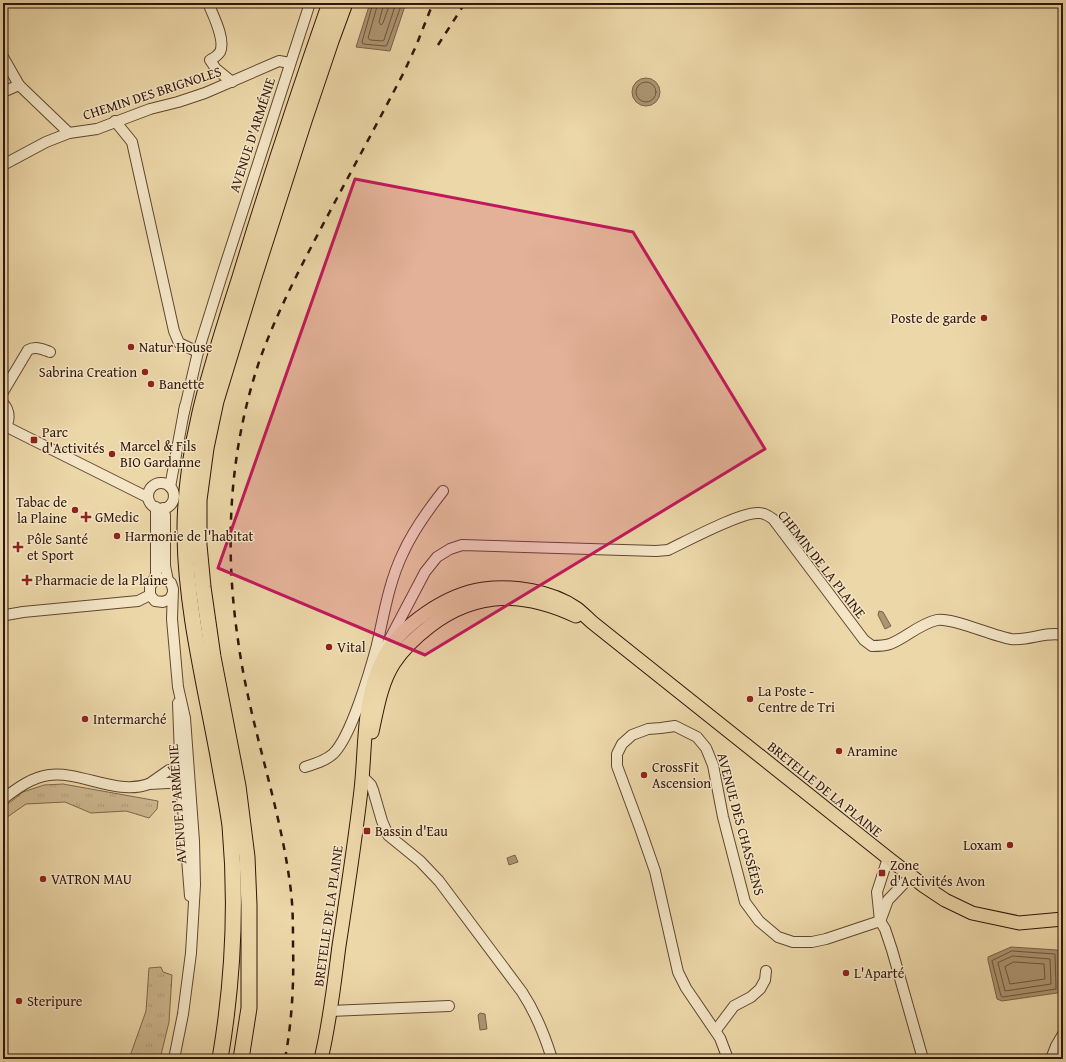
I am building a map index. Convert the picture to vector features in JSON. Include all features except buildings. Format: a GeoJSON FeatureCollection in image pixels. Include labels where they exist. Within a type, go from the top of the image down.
{"type":"FeatureCollection","features":[{"type":"Feature","properties":{"kind":"highway"},"geometry":{"type":"LineString","coordinates":[[220,1059],[228,1013],[234,920],[230,826],[190,597],[185,536],[188,474],[196,427],[205,389],[262,206],[330,3]]}},
{"type":"Feature","properties":{"kind":"highway"},"geometry":{"type":"LineString","coordinates":[[241,1059],[249,1008],[247,857],[238,786],[213,656],[203,587],[199,545],[199,500],[206,448],[222,379],[304,121],[345,3]]}},
{"type":"Feature","properties":{"kind":"highway"},"geometry":{"type":"LineString","coordinates":[[234,1059],[242,1013],[249,951]]}},
{"type":"Feature","properties":{"kind":"highway"},"geometry":{"type":"LineString","coordinates":[[211,1059],[232,963]]}},
{"type":"Feature","properties":{"kind":"main road","name":"BRETELLE DE LA PLAINE"},"geometry":{"type":"LineString","coordinates":[[320,1059],[330,1011],[356,833],[362,776],[363,742],[368,704],[375,676],[387,650],[413,623],[434,607],[474,590],[500,588],[540,593],[562,600],[576,608],[888,858],[945,900],[972,913],[1019,923],[1063,920]]}},
{"type":"Feature","properties":{"kind":"street"},"geometry":{"type":"LineString","coordinates":[[208,3],[220,33],[222,45],[219,53],[210,60],[216,69],[232,82]]}},
{"type":"Feature","properties":{"kind":"street","name":"AVENUE D'ARMÉNIE"},"geometry":{"type":"LineString","coordinates":[[165,485],[179,442],[195,351],[205,314],[222,275],[310,3]]}},
{"type":"Feature","properties":{"kind":"street"},"geometry":{"type":"LineString","coordinates":[[3,57],[19,85],[69,133]]}},
{"type":"Feature","properties":{"kind":"street","name":"CHEMIN DES BRIGNOLES"},"geometry":{"type":"LineString","coordinates":[[3,165],[46,142],[69,133],[97,129],[150,109],[178,102],[232,82],[279,61],[290,64]]}},
{"type":"Feature","properties":{"kind":"street"},"geometry":{"type":"LineString","coordinates":[[3,92],[19,85]]}},
{"type":"Feature","properties":{"kind":"street"},"geometry":{"type":"LineString","coordinates":[[115,121],[132,142],[174,331],[179,343],[195,351]]}},
{"type":"Feature","properties":{"kind":"street"},"geometry":{"type":"LineString","coordinates":[[3,392],[28,350],[40,348],[50,352]]}},
{"type":"Feature","properties":{"kind":"street"},"geometry":{"type":"LineString","coordinates":[[3,403],[9,414],[5,429],[145,496]]}},
{"type":"Feature","properties":{"kind":"street"},"geometry":{"type":"LineString","coordinates":[[159,602],[167,601],[172,596],[172,586],[168,580],[165,566],[165,515],[160,508],[150,502],[149,493],[152,487],[165,485],[172,490],[174,498],[170,505],[160,508]]}},
{"type":"Feature","properties":{"kind":"street"},"geometry":{"type":"LineString","coordinates":[[305,767],[324,760],[333,754],[340,745],[352,721],[387,650],[387,598],[403,553],[423,519],[443,491]]}},
{"type":"Feature","properties":{"kind":"street"},"geometry":{"type":"LineString","coordinates":[[160,508],[156,575],[150,587],[150,595],[155,601],[159,602],[166,608],[172,619]]}},
{"type":"Feature","properties":{"kind":"street","name":"CHEMIN DE LA PLAINE"},"geometry":{"type":"LineString","coordinates":[[387,650],[425,572],[437,557],[450,549],[462,545],[656,551],[668,550],[743,515],[759,512],[766,514],[773,519],[864,640],[872,646],[890,644],[925,624],[938,620],[949,621],[1012,639],[1026,639],[1057,634],[1063,635]]}},
{"type":"Feature","properties":{"kind":"street"},"geometry":{"type":"LineString","coordinates":[[152,583],[155,580],[162,578],[168,580]]}},
{"type":"Feature","properties":{"kind":"street"},"geometry":{"type":"LineString","coordinates":[[3,617],[6,615],[23,612],[138,602],[150,595]]}},
{"type":"Feature","properties":{"kind":"street","name":"AVENUE D'ARMÉNIE"},"geometry":{"type":"LineString","coordinates":[[172,596],[172,619],[178,687],[178,716],[185,782],[192,920],[191,953],[183,1014],[174,1059]]}},
{"type":"Feature","properties":{"kind":"street","name":"AVENUE DES CHASSÉENS"},"geometry":{"type":"LineString","coordinates":[[728,1059],[716,1030],[689,993],[678,972],[655,871],[617,766],[617,754],[622,744],[632,735],[648,729],[675,726],[697,737],[706,748],[713,765],[724,817],[746,902],[759,922],[778,937],[792,942],[812,942],[826,939],[880,921]]}},
{"type":"Feature","properties":{"kind":"street"},"geometry":{"type":"LineString","coordinates":[[3,799],[35,778],[48,775],[62,775],[124,787],[140,787],[148,784],[169,770],[184,766]]}},
{"type":"Feature","properties":{"kind":"street"},"geometry":{"type":"LineString","coordinates":[[362,776],[373,790],[382,821],[388,835],[420,861],[439,881],[522,992],[528,1001],[541,1029],[552,1059]]}},
{"type":"Feature","properties":{"kind":"street"},"geometry":{"type":"LineString","coordinates":[[148,784],[185,782]]}},
{"type":"Feature","properties":{"kind":"street"},"geometry":{"type":"LineString","coordinates":[[888,858],[876,892],[880,921],[885,929],[892,950],[923,1059]]}},
{"type":"Feature","properties":{"kind":"street"},"geometry":{"type":"LineString","coordinates":[[880,921],[888,900],[911,876]]}},
{"type":"Feature","properties":{"kind":"street"},"geometry":{"type":"LineString","coordinates":[[716,1030],[734,1006],[751,997],[760,990],[765,980],[766,971]]}},
{"type":"Feature","properties":{"kind":"street"},"geometry":{"type":"LineString","coordinates":[[330,1011],[449,1006]]}},
{"type":"Feature","properties":{"kind":"street"},"geometry":{"type":"LineString","coordinates":[[1051,1059],[1063,1034]]}},
{"type":"Feature","properties":{"kind":"highlighted area"},"geometry":{"type":"Polygon","coordinates":[[[355,179],[633,232],[765,449],[425,655],[218,568],[355,179]]]}},
{"type":"Feature","properties":{"kind":"green space"},"geometry":{"type":"Polygon","coordinates":[[[63,784],[158,801],[157,809],[149,818],[126,811],[91,813],[65,802],[26,804],[3,820],[3,808],[23,792],[44,785],[63,784]]]}},
{"type":"Feature","properties":{"kind":"green space"},"geometry":{"type":"Polygon","coordinates":[[[161,967],[163,972],[172,975],[169,1022],[160,1059],[129,1059],[146,1011],[149,968],[161,967]]]}},
{"type":"Feature","properties":{"kind":"water"},"geometry":{"type":"Polygon","coordinates":[[[370,3],[406,3],[390,51],[356,47],[370,3]]]}},
{"type":"Feature","properties":{"kind":"water"},"geometry":{"type":"Polygon","coordinates":[[[646,78],[656,82],[660,92],[656,102],[646,106],[636,102],[632,92],[636,82],[646,78]]]}},
{"type":"Feature","properties":{"kind":"water"},"geometry":{"type":"Polygon","coordinates":[[[879,611],[883,612],[891,626],[885,629],[878,615],[879,611]]]}},
{"type":"Feature","properties":{"kind":"water"},"geometry":{"type":"Polygon","coordinates":[[[515,855],[518,862],[509,865],[507,858],[515,855]]]}},
{"type":"Feature","properties":{"kind":"water"},"geometry":{"type":"Polygon","coordinates":[[[1011,947],[1057,950],[1060,952],[1061,991],[1057,993],[1002,1001],[997,999],[988,957],[1011,947]]]}},
{"type":"Feature","properties":{"kind":"water"},"geometry":{"type":"Polygon","coordinates":[[[480,1013],[485,1014],[487,1029],[480,1030],[478,1015],[480,1013]]]}},
{"type":"Feature","properties":{"kind":"railway"},"geometry":{"type":"LineString","coordinates":[[285,1059],[291,1017],[293,988],[292,899],[279,823],[249,701],[238,640],[231,569],[232,498],[236,463],[250,393],[260,359],[273,326],[311,248],[404,72],[433,3]]}},
{"type":"Feature","properties":{"kind":"railway"},"geometry":{"type":"LineString","coordinates":[[438,45],[465,3]]}},
{"type":"Feature","properties":{"kind":"place","name":"Poste de garde"},"geometry":{"type":"Point","coordinates":[984,318]}},
{"type":"Feature","properties":{"kind":"place","name":"Natur House"},"geometry":{"type":"Point","coordinates":[131,347]}},
{"type":"Feature","properties":{"kind":"place","name":"Sabrina Creation"},"geometry":{"type":"Point","coordinates":[145,372]}},
{"type":"Feature","properties":{"kind":"place","name":"Banette"},"geometry":{"type":"Point","coordinates":[151,384]}},
{"type":"Feature","properties":{"kind":"place","name":"Parc d'Activités"},"geometry":{"type":"Point","coordinates":[34,440]}},
{"type":"Feature","properties":{"kind":"place","name":"Marcel & Fils BIO Gardanne"},"geometry":{"type":"Point","coordinates":[112,454]}},
{"type":"Feature","properties":{"kind":"place","name":"Tabac de la Plaine"},"geometry":{"type":"Point","coordinates":[75,510]}},
{"type":"Feature","properties":{"kind":"place","name":"GMedic"},"geometry":{"type":"Point","coordinates":[86,517]}},
{"type":"Feature","properties":{"kind":"place","name":"Harmonie de l'habitat"},"geometry":{"type":"Point","coordinates":[117,536]}},
{"type":"Feature","properties":{"kind":"place","name":"Pôle Santé et Sport"},"geometry":{"type":"Point","coordinates":[18,547]}},
{"type":"Feature","properties":{"kind":"place","name":"Pharmacie de la Plaine"},"geometry":{"type":"Point","coordinates":[27,580]}},
{"type":"Feature","properties":{"kind":"place","name":"Vital"},"geometry":{"type":"Point","coordinates":[329,647]}},
{"type":"Feature","properties":{"kind":"place","name":"La Poste - Centre de Tri"},"geometry":{"type":"Point","coordinates":[750,699]}},
{"type":"Feature","properties":{"kind":"place","name":"Intermarché"},"geometry":{"type":"Point","coordinates":[85,719]}},
{"type":"Feature","properties":{"kind":"place","name":"Aramine"},"geometry":{"type":"Point","coordinates":[839,751]}},
{"type":"Feature","properties":{"kind":"place","name":"CrossFit Ascension"},"geometry":{"type":"Point","coordinates":[644,775]}},
{"type":"Feature","properties":{"kind":"place","name":"Bassin d'Eau"},"geometry":{"type":"Point","coordinates":[367,831]}},
{"type":"Feature","properties":{"kind":"place","name":"Loxam"},"geometry":{"type":"Point","coordinates":[1010,845]}},
{"type":"Feature","properties":{"kind":"place","name":"Zone d'Activités Avon"},"geometry":{"type":"Point","coordinates":[882,873]}},
{"type":"Feature","properties":{"kind":"place","name":"VATRON MAU"},"geometry":{"type":"Point","coordinates":[43,879]}},
{"type":"Feature","properties":{"kind":"place","name":"L'Aparté"},"geometry":{"type":"Point","coordinates":[846,973]}},
{"type":"Feature","properties":{"kind":"place","name":"Steripure"},"geometry":{"type":"Point","coordinates":[19,1001]}}]}
